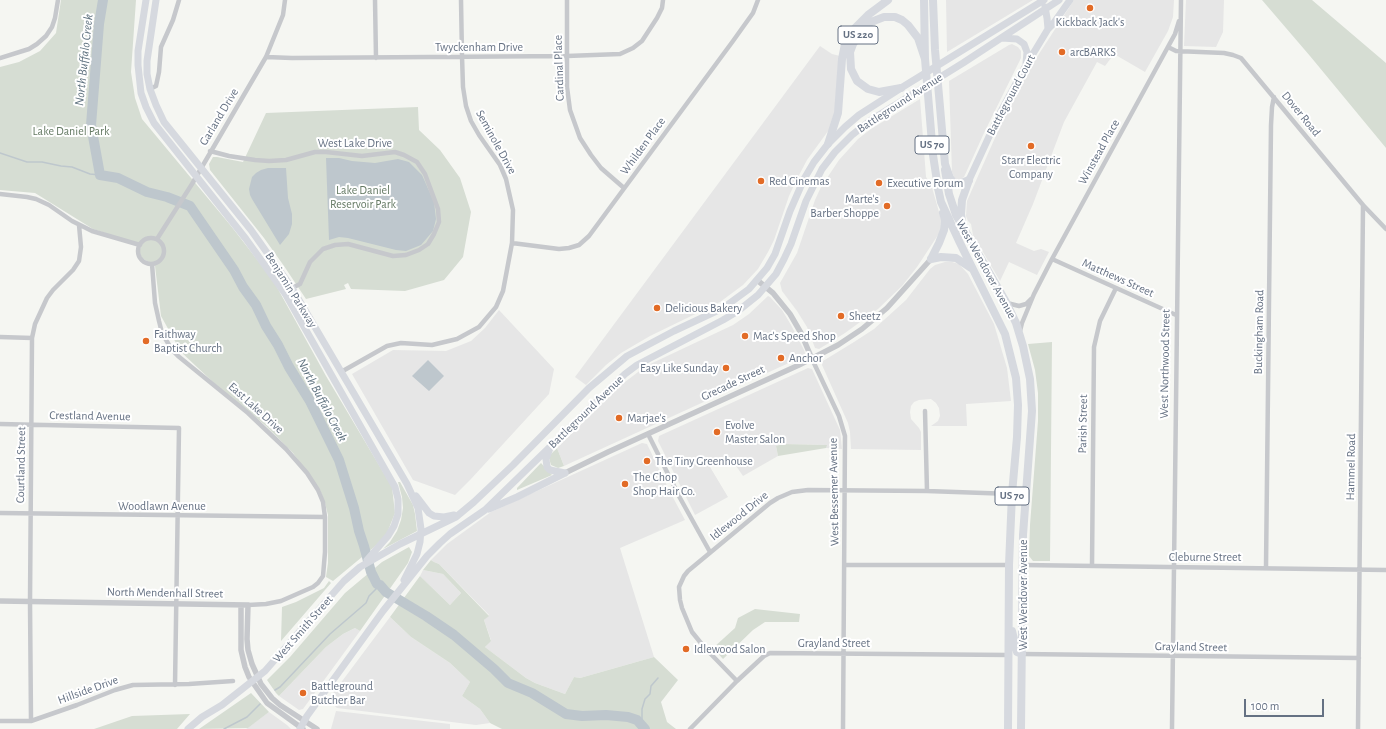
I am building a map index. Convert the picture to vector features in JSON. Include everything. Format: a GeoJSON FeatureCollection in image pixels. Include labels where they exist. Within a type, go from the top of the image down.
{"type":"FeatureCollection","features":[{"type":"Feature","properties":{"kind":"highway"},"geometry":{"type":"LineString","coordinates":[[828,144],[838,113],[842,59],[845,44],[852,30],[868,15],[888,0]]}},
{"type":"Feature","properties":{"kind":"highway","name":"West Wendover Avenue"},"geometry":{"type":"LineString","coordinates":[[924,0],[925,59],[932,155],[941,202],[1005,334],[1016,378],[1018,405],[1017,437],[1012,494],[1009,566],[1008,729]]}},
{"type":"Feature","properties":{"kind":"highway","name":"West Wendover Avenue"},"geometry":{"type":"LineString","coordinates":[[933,0],[935,50],[945,164],[951,199],[956,215],[1006,302],[1019,332],[1030,379],[1032,410],[1023,565],[1021,729]]}},
{"type":"Feature","properties":{"kind":"highway","name":"US 220"},"geometry":{"type":"LineString","coordinates":[[900,88],[879,92],[868,89],[857,82],[851,69],[850,52],[853,44],[865,27],[870,22],[884,17],[895,17],[902,20],[915,34],[925,59]]}},
{"type":"Feature","properties":{"kind":"highway"},"geometry":{"type":"LineString","coordinates":[[945,164],[950,178],[954,183],[959,184],[969,180],[961,207],[963,228]]}},
{"type":"Feature","properties":{"kind":"highway"},"geometry":{"type":"LineString","coordinates":[[931,259],[944,230],[945,220],[941,202]]}},
{"type":"Feature","properties":{"kind":"highway"},"geometry":{"type":"LineString","coordinates":[[931,259],[941,257],[956,258],[966,264],[974,272]]}},
{"type":"Feature","properties":{"kind":"highway"},"geometry":{"type":"LineString","coordinates":[[1009,621],[1017,652],[1022,654]]}},
{"type":"Feature","properties":{"kind":"main road","name":"Benjamin Parkway"},"geometry":{"type":"LineString","coordinates":[[146,0],[138,51],[138,65],[142,93],[146,107],[154,123],[246,239],[286,295],[396,487],[398,511],[396,520],[388,536],[374,555]]}},
{"type":"Feature","properties":{"kind":"main road","name":"Benjamin Parkway"},"geometry":{"type":"LineString","coordinates":[[156,0],[147,61],[147,74],[150,89],[164,122],[251,230],[292,288],[407,484],[418,508],[421,535],[417,554],[401,587]]}},
{"type":"Feature","properties":{"kind":"main road","name":"Battleground Avenue"},"geometry":{"type":"LineString","coordinates":[[421,535],[456,517],[474,502],[514,465],[589,388],[627,356],[674,331],[723,308],[749,289],[775,254],[790,210],[804,179],[814,162],[845,126],[900,88],[1043,0]]}},
{"type":"Feature","properties":{"kind":"main road"},"geometry":{"type":"LineString","coordinates":[[1043,0],[1048,29]]}},
{"type":"Feature","properties":{"kind":"main road","name":"Battleground Avenue"},"geometry":{"type":"LineString","coordinates":[[301,728],[304,720],[382,611],[401,587],[410,579],[427,556],[440,543],[450,534],[485,510],[614,384],[637,365],[738,311],[758,295],[776,274],[791,244],[806,201],[822,169],[835,152],[852,135],[871,120],[1002,38],[1059,0]]}},
{"type":"Feature","properties":{"kind":"main road","name":"Battleground Court"},"geometry":{"type":"LineString","coordinates":[[969,180],[999,115],[1025,67],[1048,29],[1070,0]]}},
{"type":"Feature","properties":{"kind":"main road"},"geometry":{"type":"LineString","coordinates":[[1002,38],[1017,39],[1024,44],[1027,52],[1025,67]]}},
{"type":"Feature","properties":{"kind":"main road"},"geometry":{"type":"LineString","coordinates":[[550,446],[546,460],[547,467],[550,470],[565,473]]}},
{"type":"Feature","properties":{"kind":"main road"},"geometry":{"type":"LineString","coordinates":[[485,510],[517,497],[565,473]]}},
{"type":"Feature","properties":{"kind":"main road"},"geometry":{"type":"LineString","coordinates":[[407,484],[424,508],[434,516],[444,517],[462,512]]}},
{"type":"Feature","properties":{"kind":"main road","name":"West Smith Street"},"geometry":{"type":"LineString","coordinates":[[188,729],[202,717],[222,705],[265,671],[339,587],[374,555],[421,535]]}},
{"type":"Feature","properties":{"kind":"street"},"geometry":{"type":"LineString","coordinates":[[0,58],[29,49],[46,36],[52,27],[58,0]]}},
{"type":"Feature","properties":{"kind":"street"},"geometry":{"type":"LineString","coordinates":[[150,89],[156,86],[161,47],[173,20],[179,0]]}},
{"type":"Feature","properties":{"kind":"street","name":"Garland Drive"},"geometry":{"type":"LineString","coordinates":[[157,239],[192,184],[266,57],[283,15],[285,0]]}},
{"type":"Feature","properties":{"kind":"street"},"geometry":{"type":"LineString","coordinates":[[376,0],[376,58]]}},
{"type":"Feature","properties":{"kind":"street","name":"Seminole Drive"},"geometry":{"type":"LineString","coordinates":[[341,372],[387,346],[401,343],[432,345],[457,339],[479,327],[496,307],[503,291],[512,243],[513,210],[511,194],[500,165],[471,121],[465,100],[462,56],[462,0]]}},
{"type":"Feature","properties":{"kind":"street","name":"Cardinal Place"},"geometry":{"type":"LineString","coordinates":[[567,0],[567,56],[570,110],[580,138],[591,155],[601,168],[624,188]]}},
{"type":"Feature","properties":{"kind":"street","name":"Twyckenham Drive"},"geometry":{"type":"LineString","coordinates":[[266,57],[376,58],[620,54],[633,48],[642,40],[657,18],[662,8],[663,0]]}},
{"type":"Feature","properties":{"kind":"street","name":"Whilden Place"},"geometry":{"type":"LineString","coordinates":[[512,243],[558,249],[569,248],[579,245],[589,236],[753,13],[758,0]]}},
{"type":"Feature","properties":{"kind":"street","name":"West Northwood Street"},"geometry":{"type":"LineString","coordinates":[[1172,729],[1176,315],[1181,29],[1180,0]]}},
{"type":"Feature","properties":{"kind":"street","name":"Winstead Place"},"geometry":{"type":"LineString","coordinates":[[1019,332],[1034,294],[1175,34],[1180,18]]}},
{"type":"Feature","properties":{"kind":"street","name":"Dover Road"},"geometry":{"type":"LineString","coordinates":[[1168,47],[1176,51],[1224,53],[1233,54],[1241,58],[1363,206],[1386,229]]}},
{"type":"Feature","properties":{"kind":"street","name":"Buckingham Road"},"geometry":{"type":"LineString","coordinates":[[1266,567],[1271,125],[1274,97]]}},
{"type":"Feature","properties":{"kind":"street","name":"West Lake Drive"},"geometry":{"type":"LineString","coordinates":[[210,151],[229,156],[262,161],[286,160],[315,152],[362,156],[395,152],[417,162],[425,174],[438,209],[439,222],[428,244],[419,250],[406,255],[393,256],[348,244],[335,245],[323,249],[310,262],[300,284],[292,288]]}},
{"type":"Feature","properties":{"kind":"street"},"geometry":{"type":"LineString","coordinates":[[0,194],[36,199],[79,225],[92,231],[140,245]]}},
{"type":"Feature","properties":{"kind":"street","name":"Hammel Road"},"geometry":{"type":"LineString","coordinates":[[1358,729],[1363,206]]}},
{"type":"Feature","properties":{"kind":"street","name":"Courtland Street"},"geometry":{"type":"LineString","coordinates":[[31,721],[30,602],[32,338],[35,324],[48,298],[53,290],[73,270],[78,261],[81,247],[79,225]]}},
{"type":"Feature","properties":{"kind":"street"},"geometry":{"type":"LineString","coordinates":[[145,239],[157,239],[163,245],[164,253],[160,260],[152,264],[148,264],[141,260],[138,252],[140,245],[145,239]]}},
{"type":"Feature","properties":{"kind":"street","name":"Grecade Street"},"geometry":{"type":"LineString","coordinates":[[565,473],[812,359],[838,345],[868,324],[887,308],[931,259]]}},
{"type":"Feature","properties":{"kind":"street","name":"Matthews Street"},"geometry":{"type":"LineString","coordinates":[[1052,259],[1176,315]]}},
{"type":"Feature","properties":{"kind":"street","name":"East Lake Drive"},"geometry":{"type":"LineString","coordinates":[[152,264],[155,303],[159,321],[162,333],[172,350],[248,413],[286,449],[307,473],[318,490],[323,502],[325,517],[325,552],[322,577]]}},
{"type":"Feature","properties":{"kind":"street","name":"West Bessemer Avenue"},"geometry":{"type":"LineString","coordinates":[[757,280],[782,303],[801,333],[832,400],[843,426],[845,436],[846,491],[843,729]]}},
{"type":"Feature","properties":{"kind":"street","name":"Parish Street"},"geometry":{"type":"LineString","coordinates":[[1092,566],[1094,347],[1100,321],[1116,288]]}},
{"type":"Feature","properties":{"kind":"street","name":"Winstead Place"},"geometry":{"type":"LineString","coordinates":[[1006,302],[1016,306],[1023,305],[1028,302],[1034,294]]}},
{"type":"Feature","properties":{"kind":"street"},"geometry":{"type":"LineString","coordinates":[[0,337],[32,338]]}},
{"type":"Feature","properties":{"kind":"street"},"geometry":{"type":"LineString","coordinates":[[925,411],[927,491]]}},
{"type":"Feature","properties":{"kind":"street","name":"Crestland Avenue"},"geometry":{"type":"LineString","coordinates":[[0,424],[179,428],[178,516]]}},
{"type":"Feature","properties":{"kind":"street"},"geometry":{"type":"LineString","coordinates":[[648,434],[680,498],[710,552]]}},
{"type":"Feature","properties":{"kind":"street","name":"Idlewood Drive"},"geometry":{"type":"LineString","coordinates":[[737,681],[705,648],[692,632],[680,600],[679,587],[684,576],[710,552],[763,508],[784,495],[799,491],[927,491],[1012,494]]}},
{"type":"Feature","properties":{"kind":"street","name":"Woodlawn Avenue"},"geometry":{"type":"LineString","coordinates":[[0,514],[325,517]]}},
{"type":"Feature","properties":{"kind":"street"},"geometry":{"type":"LineString","coordinates":[[175,685],[178,516]]}},
{"type":"Feature","properties":{"kind":"street"},"geometry":{"type":"LineString","coordinates":[[845,565],[1009,566]]}},
{"type":"Feature","properties":{"kind":"street","name":"Cleburne Street"},"geometry":{"type":"LineString","coordinates":[[1023,565],[1266,567],[1386,570]]}},
{"type":"Feature","properties":{"kind":"street","name":"North Mendenhall Street"},"geometry":{"type":"LineString","coordinates":[[0,601],[241,605],[266,604],[290,597],[313,587],[322,577]]}},
{"type":"Feature","properties":{"kind":"street"},"geometry":{"type":"LineString","coordinates":[[241,605],[241,650],[245,667],[252,682],[267,703],[301,728]]}},
{"type":"Feature","properties":{"kind":"street"},"geometry":{"type":"LineString","coordinates":[[248,605],[248,645],[252,664],[265,690],[280,705],[317,729]]}},
{"type":"Feature","properties":{"kind":"street","name":"Grayland Street"},"geometry":{"type":"LineString","coordinates":[[690,729],[737,681],[764,656],[770,653],[1009,655]]}},
{"type":"Feature","properties":{"kind":"street","name":"Grayland Street"},"geometry":{"type":"LineString","coordinates":[[1022,654],[1359,658]]}},
{"type":"Feature","properties":{"kind":"street","name":"Hillside Drive"},"geometry":{"type":"LineString","coordinates":[[0,721],[31,721],[115,690],[143,685],[175,685],[233,681]]}},
{"type":"Feature","properties":{"kind":"shaded area"},"geometry":{"type":"Polygon","coordinates":[[[946,0],[1033,0],[947,52],[946,0]]]}},
{"type":"Feature","properties":{"kind":"shaded area"},"geometry":{"type":"Polygon","coordinates":[[[1074,0],[1174,0],[1173,17],[1168,31],[1145,72],[1114,54],[1105,66],[1097,62],[1064,122],[1033,204],[1016,243],[1034,251],[1041,249],[1049,252],[1037,275],[1009,262],[1000,281],[973,235],[971,224],[966,216],[967,201],[1006,113],[1035,60],[1074,0]]]}},
{"type":"Feature","properties":{"kind":"shaded area"},"geometry":{"type":"Polygon","coordinates":[[[1186,0],[1224,0],[1223,32],[1216,47],[1184,46],[1186,0]]]}},
{"type":"Feature","properties":{"kind":"shaded area"},"geometry":{"type":"Polygon","coordinates":[[[1012,44],[1018,47],[1021,51],[1021,58],[964,177],[959,180],[956,179],[952,172],[949,81],[1012,44]]]}},
{"type":"Feature","properties":{"kind":"shaded area"},"geometry":{"type":"Polygon","coordinates":[[[820,46],[832,54],[840,56],[836,111],[831,127],[807,160],[797,179],[789,196],[774,240],[758,269],[743,285],[720,302],[650,336],[621,353],[606,365],[586,385],[575,377],[820,46]]]}},
{"type":"Feature","properties":{"kind":"shaded area"},"geometry":{"type":"Polygon","coordinates":[[[920,99],[926,177],[931,184],[941,219],[940,232],[917,267],[902,286],[878,309],[845,333],[819,349],[815,348],[807,327],[782,291],[780,283],[797,253],[815,200],[821,187],[839,160],[858,139],[871,129],[920,99]]]}},
{"type":"Feature","properties":{"kind":"shaded area"},"geometry":{"type":"Polygon","coordinates":[[[326,158],[339,158],[375,163],[398,159],[409,162],[422,175],[434,202],[436,219],[433,231],[421,245],[406,251],[396,250],[348,238],[339,237],[329,240],[326,158]]]}},
{"type":"Feature","properties":{"kind":"shaded area"},"geometry":{"type":"Polygon","coordinates":[[[268,168],[286,168],[288,198],[292,214],[292,224],[289,234],[280,245],[252,199],[249,189],[252,177],[261,170],[268,168]]]}},
{"type":"Feature","properties":{"kind":"shaded area"},"geometry":{"type":"Polygon","coordinates":[[[945,262],[959,264],[968,274],[994,324],[1007,368],[1011,401],[966,404],[967,426],[931,426],[938,421],[940,416],[939,408],[931,399],[919,400],[914,402],[911,406],[910,412],[911,419],[921,432],[921,450],[851,449],[848,423],[822,365],[823,361],[874,329],[906,300],[930,269],[935,265],[945,262]]]}},
{"type":"Feature","properties":{"kind":"shaded area"},"geometry":{"type":"Polygon","coordinates":[[[768,296],[782,310],[791,325],[804,350],[804,356],[564,466],[557,448],[621,385],[646,366],[733,325],[749,314],[768,296]]]}},
{"type":"Feature","properties":{"kind":"shaded area"},"geometry":{"type":"Polygon","coordinates":[[[499,310],[554,369],[549,394],[455,495],[413,480],[352,374],[393,350],[446,351],[471,341],[485,328],[499,310]]]}},
{"type":"Feature","properties":{"kind":"shaded area"},"geometry":{"type":"Polygon","coordinates":[[[428,360],[444,376],[429,391],[412,376],[428,360]]]}},
{"type":"Feature","properties":{"kind":"shaded area"},"geometry":{"type":"Polygon","coordinates":[[[808,368],[812,369],[840,430],[842,449],[826,448],[826,445],[783,444],[776,446],[778,456],[743,476],[730,457],[710,467],[728,497],[695,515],[658,441],[659,436],[808,368]]]}},
{"type":"Feature","properties":{"kind":"shaded area"},"geometry":{"type":"Polygon","coordinates":[[[642,443],[647,444],[685,520],[620,548],[654,657],[580,678],[574,677],[565,694],[535,683],[526,678],[485,647],[491,640],[484,620],[489,615],[439,564],[431,560],[447,544],[491,512],[642,443]]]}},
{"type":"Feature","properties":{"kind":"shaded area"},"geometry":{"type":"Polygon","coordinates":[[[423,570],[443,574],[461,593],[450,605],[420,576],[423,570]]]}},
{"type":"Feature","properties":{"kind":"shaded area"},"geometry":{"type":"Polygon","coordinates":[[[390,617],[411,637],[450,663],[470,682],[462,696],[480,709],[490,723],[476,725],[337,708],[328,700],[390,617]]]}},
{"type":"Feature","properties":{"kind":"shaded area"},"geometry":{"type":"Polygon","coordinates":[[[355,628],[360,631],[303,709],[299,710],[279,696],[326,647],[343,634],[355,628]]]}},
{"type":"Feature","properties":{"kind":"shaded area"},"geometry":{"type":"Polygon","coordinates":[[[336,711],[450,724],[450,729],[331,729],[336,711]]]}},
{"type":"Feature","properties":{"kind":"shaded area"},"geometry":{"type":"Polygon","coordinates":[[[269,712],[291,729],[246,729],[269,712]]]}},
{"type":"Feature","properties":{"kind":"green space","name":"Lake Daniel Park"},"geometry":{"type":"Polygon","coordinates":[[[61,0],[136,0],[131,72],[135,98],[142,119],[231,226],[273,280],[326,376],[392,487],[395,513],[385,538],[333,581],[326,577],[328,563],[328,515],[320,490],[293,453],[266,426],[214,383],[181,352],[161,316],[155,266],[142,258],[139,251],[142,245],[93,229],[35,193],[0,190],[0,67],[19,62],[40,51],[56,33],[61,0]]]}},
{"type":"Feature","properties":{"kind":"green space"},"geometry":{"type":"Polygon","coordinates":[[[1262,0],[1312,0],[1386,63],[1386,148],[1310,56],[1262,0]]]}},
{"type":"Feature","properties":{"kind":"green space","name":"Lake Daniel Reservoir Park"},"geometry":{"type":"Polygon","coordinates":[[[418,107],[419,130],[440,150],[460,178],[471,212],[463,257],[444,280],[405,291],[351,289],[348,283],[344,285],[346,289],[306,299],[264,238],[210,170],[209,164],[213,157],[243,162],[266,113],[418,107]]]}},
{"type":"Feature","properties":{"kind":"green space"},"geometry":{"type":"Polygon","coordinates":[[[1052,342],[1050,561],[1033,561],[1029,556],[1038,421],[1038,393],[1035,370],[1028,344],[1052,342]]]}},
{"type":"Feature","properties":{"kind":"green space"},"geometry":{"type":"Polygon","coordinates":[[[783,444],[827,445],[826,448],[778,456],[776,446],[783,444]]]}},
{"type":"Feature","properties":{"kind":"green space"},"geometry":{"type":"Polygon","coordinates":[[[557,448],[564,466],[558,468],[551,465],[549,458],[557,448]]]}},
{"type":"Feature","properties":{"kind":"green space"},"geometry":{"type":"Polygon","coordinates":[[[541,463],[552,475],[517,490],[517,488],[541,463]]]}},
{"type":"Feature","properties":{"kind":"green space"},"geometry":{"type":"Polygon","coordinates":[[[398,482],[400,482],[413,505],[417,531],[383,549],[390,542],[397,531],[401,520],[403,508],[398,482]]]}},
{"type":"Feature","properties":{"kind":"green space"},"geometry":{"type":"Polygon","coordinates":[[[409,547],[412,552],[408,563],[360,631],[355,628],[343,634],[326,647],[279,696],[267,680],[290,657],[345,593],[382,562],[409,547]]]}},
{"type":"Feature","properties":{"kind":"green space"},"geometry":{"type":"Polygon","coordinates":[[[431,560],[439,564],[489,616],[484,620],[491,641],[485,647],[526,678],[535,683],[565,694],[574,677],[580,678],[654,657],[678,680],[661,702],[667,722],[676,729],[502,729],[490,723],[480,709],[462,696],[470,682],[450,663],[411,637],[390,617],[420,576],[450,605],[461,593],[443,574],[423,570],[431,560]]]}},
{"type":"Feature","properties":{"kind":"green space"},"geometry":{"type":"Polygon","coordinates":[[[329,581],[331,583],[281,641],[282,607],[296,602],[324,588],[329,581]]]}},
{"type":"Feature","properties":{"kind":"green space"},"geometry":{"type":"Polygon","coordinates":[[[755,609],[800,614],[799,622],[765,622],[753,630],[723,659],[713,648],[735,628],[738,618],[755,609]]]}},
{"type":"Feature","properties":{"kind":"green space"},"geometry":{"type":"Polygon","coordinates":[[[251,693],[269,712],[248,728],[199,729],[251,693]]]}},
{"type":"Feature","properties":{"kind":"green space"},"geometry":{"type":"Polygon","coordinates":[[[190,714],[177,729],[94,729],[132,716],[190,714]]]}},
{"type":"Feature","properties":{"kind":"waterway","name":"North Buffalo Creek"},"geometry":{"type":"LineString","coordinates":[[103,0],[99,24],[91,125],[100,175],[118,178],[147,192],[167,197],[190,206],[234,270],[243,287],[256,305],[289,367],[310,401],[339,460],[354,508],[371,572],[377,584],[380,585],[386,592],[454,635],[508,683],[532,693],[566,714],[582,716],[606,715],[628,717],[637,720],[645,729]]}},
{"type":"Feature","properties":{"kind":"waterway"},"geometry":{"type":"LineString","coordinates":[[0,153],[27,162],[42,162],[72,167],[90,174],[100,175]]}},
{"type":"Feature","properties":{"kind":"waterway"},"geometry":{"type":"LineString","coordinates":[[275,690],[280,687],[330,634],[366,603],[369,596],[380,585]]}},
{"type":"Feature","properties":{"kind":"waterway"},"geometry":{"type":"LineString","coordinates":[[645,729],[642,719],[642,709],[645,699],[650,694],[651,686],[658,678]]}},
{"type":"Feature","properties":{"kind":"waterway"},"geometry":{"type":"LineString","coordinates":[[224,729],[247,717],[260,704]]}},
{"type":"Feature","properties":{"kind":"place","name":"Kickback Jack's"},"geometry":{"type":"Point","coordinates":[1090,8]}},
{"type":"Feature","properties":{"kind":"place","name":"arcBARKS"},"geometry":{"type":"Point","coordinates":[1062,52]}},
{"type":"Feature","properties":{"kind":"place","name":"Starr Electric Company"},"geometry":{"type":"Point","coordinates":[1031,146]}},
{"type":"Feature","properties":{"kind":"place","name":"Red Cinemas"},"geometry":{"type":"Point","coordinates":[761,181]}},
{"type":"Feature","properties":{"kind":"place","name":"Executive Forum"},"geometry":{"type":"Point","coordinates":[879,183]}},
{"type":"Feature","properties":{"kind":"place","name":"Marte's Barber Shoppe"},"geometry":{"type":"Point","coordinates":[887,206]}},
{"type":"Feature","properties":{"kind":"place","name":"Delicious Bakery"},"geometry":{"type":"Point","coordinates":[657,308]}},
{"type":"Feature","properties":{"kind":"place","name":"Sheetz"},"geometry":{"type":"Point","coordinates":[841,316]}},
{"type":"Feature","properties":{"kind":"place","name":"Mac's Speed Shop"},"geometry":{"type":"Point","coordinates":[745,336]}},
{"type":"Feature","properties":{"kind":"place","name":"Faithway Baptist Church"},"geometry":{"type":"Point","coordinates":[146,341]}},
{"type":"Feature","properties":{"kind":"place","name":"Anchor"},"geometry":{"type":"Point","coordinates":[781,358]}},
{"type":"Feature","properties":{"kind":"place","name":"Easy Like Sunday"},"geometry":{"type":"Point","coordinates":[726,368]}},
{"type":"Feature","properties":{"kind":"place","name":"Marjae's"},"geometry":{"type":"Point","coordinates":[619,418]}},
{"type":"Feature","properties":{"kind":"place","name":"Evolve Master Salon"},"geometry":{"type":"Point","coordinates":[717,432]}},
{"type":"Feature","properties":{"kind":"place","name":"The Tiny Greenhouse"},"geometry":{"type":"Point","coordinates":[647,461]}},
{"type":"Feature","properties":{"kind":"place","name":"The Chop Shop Hair Co."},"geometry":{"type":"Point","coordinates":[625,484]}},
{"type":"Feature","properties":{"kind":"place","name":"Idlewood Salon"},"geometry":{"type":"Point","coordinates":[686,649]}},
{"type":"Feature","properties":{"kind":"place","name":"Battleground Butcher Bar"},"geometry":{"type":"Point","coordinates":[303,693]}}]}
